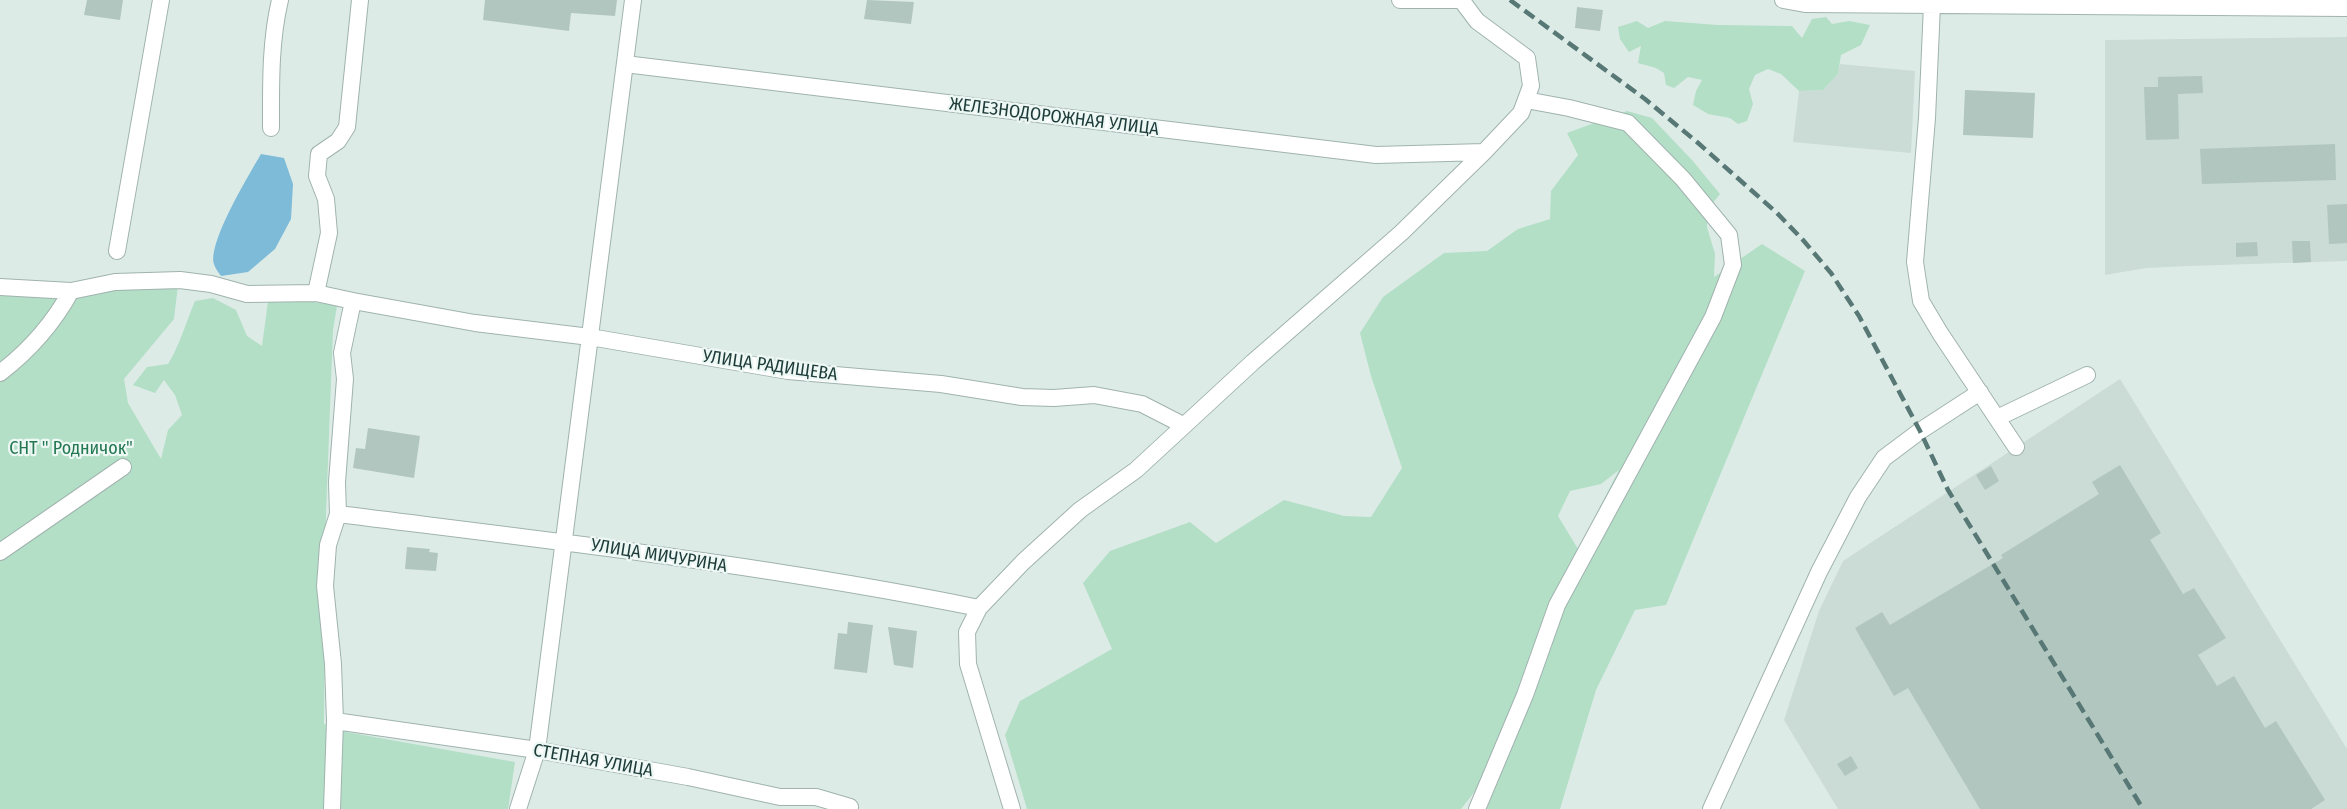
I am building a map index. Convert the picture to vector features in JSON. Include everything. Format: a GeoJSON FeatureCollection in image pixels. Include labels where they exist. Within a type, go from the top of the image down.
{"type":"FeatureCollection","features":[{"type":"Feature","properties":{"kind":"street"},"geometry":{"type":"LineString","coordinates":[[117,250],[161,0]]}},
{"type":"Feature","properties":{"kind":"street"},"geometry":{"type":"LineString","coordinates":[[271,128],[272,52],[280,0]]}},
{"type":"Feature","properties":{"kind":"street"},"geometry":{"type":"LineString","coordinates":[[316,293],[328,233],[326,200],[317,176],[319,154],[338,141],[347,127],[360,0]]}},
{"type":"Feature","properties":{"kind":"street"},"geometry":{"type":"LineString","coordinates":[[518,809],[537,750],[633,0]]}},
{"type":"Feature","properties":{"kind":"street"},"geometry":{"type":"LineString","coordinates":[[1012,809],[968,664],[967,632],[979,608],[1023,562],[1080,510],[1136,470],[1183,425],[1401,233],[1521,113],[1531,86],[1527,58],[1477,21],[1462,0],[1400,0]]}},
{"type":"Feature","properties":{"kind":"street"},"geometry":{"type":"LineString","coordinates":[[1783,0],[1804,4],[2347,8]]}},
{"type":"Feature","properties":{"kind":"street"},"geometry":{"type":"LineString","coordinates":[[1932,5],[1927,118],[1915,262],[1921,301],[2016,447]]}},
{"type":"Feature","properties":{"kind":"street","name":"ЖЕЛЕЗНОДОРОЖНАЯ УЛИЦА"},"geometry":{"type":"LineString","coordinates":[[625,64],[1376,155],[1484,152]]}},
{"type":"Feature","properties":{"kind":"street"},"geometry":{"type":"LineString","coordinates":[[1477,809],[1525,695],[1557,605],[1713,317],[1733,265],[1729,235],[1683,179],[1628,123],[1526,100]]}},
{"type":"Feature","properties":{"kind":"street","name":"УЛИЦА РАДИЩЕВА"},"geometry":{"type":"LineString","coordinates":[[71,291],[115,282],[180,280],[247,294],[316,293],[476,322],[590,337],[788,371],[941,384],[1022,397],[1054,398],[1094,395],[1142,404],[1183,425]]}},
{"type":"Feature","properties":{"kind":"street"},"geometry":{"type":"LineString","coordinates":[[0,286],[71,291],[56,318],[22,356],[0,373]]}},
{"type":"Feature","properties":{"kind":"street"},"geometry":{"type":"LineString","coordinates":[[332,809],[335,721],[333,664],[325,586],[328,545],[338,514],[337,482],[345,379],[342,353],[353,301]]}},
{"type":"Feature","properties":{"kind":"street"},"geometry":{"type":"LineString","coordinates":[[1997,418],[2087,375]]}},
{"type":"Feature","properties":{"kind":"street"},"geometry":{"type":"LineString","coordinates":[[1715,807],[1819,572],[1858,497],[1884,458],[1920,431],[1980,392]]}},
{"type":"Feature","properties":{"kind":"street"},"geometry":{"type":"LineString","coordinates":[[0,552],[123,467]]}},
{"type":"Feature","properties":{"kind":"street","name":"УЛИЦА МИЧУРИНА"},"geometry":{"type":"LineString","coordinates":[[338,514],[564,541],[896,591],[979,608]]}},
{"type":"Feature","properties":{"kind":"street","name":"СТЕПНАЯ УЛИЦА"},"geometry":{"type":"LineString","coordinates":[[335,721],[537,750],[688,777],[780,797],[816,797],[849,807]]}},
{"type":"Feature","properties":{"kind":"shaded area"},"geometry":{"type":"Polygon","coordinates":[[[2347,37],[2347,261],[2146,268],[2105,275],[2105,40],[2347,37]]]}},
{"type":"Feature","properties":{"kind":"shaded area"},"geometry":{"type":"Polygon","coordinates":[[[1840,64],[1915,71],[1911,153],[1793,142],[1799,91],[1823,90],[1838,74],[1840,64]]]}},
{"type":"Feature","properties":{"kind":"shaded area"},"geometry":{"type":"Polygon","coordinates":[[[2120,379],[2347,749],[2347,809],[1838,809],[1784,720],[1819,611],[1843,561],[2120,379]]]}},
{"type":"Feature","properties":{"kind":"green space"},"geometry":{"type":"Polygon","coordinates":[[[1826,17],[1832,24],[1849,21],[1870,25],[1861,45],[1841,55],[1838,74],[1823,90],[1799,91],[1781,74],[1768,69],[1755,75],[1749,89],[1753,104],[1747,121],[1738,124],[1730,118],[1708,114],[1693,105],[1696,91],[1702,80],[1688,77],[1674,88],[1666,85],[1664,73],[1638,63],[1641,46],[1629,52],[1620,39],[1618,27],[1637,21],[1648,28],[1665,21],[1718,25],[1792,26],[1802,38],[1812,19],[1826,17]]]}},
{"type":"Feature","properties":{"kind":"green space"},"geometry":{"type":"Polygon","coordinates":[[[1627,111],[1652,118],[1692,160],[1720,194],[1708,209],[1707,227],[1715,254],[1714,277],[1762,244],[1805,271],[1666,605],[1635,610],[1596,690],[1560,809],[1469,809],[1476,790],[1461,809],[1027,809],[1005,735],[1020,701],[1112,649],[1083,583],[1110,551],[1190,522],[1216,543],[1284,500],[1344,516],[1371,517],[1402,468],[1371,376],[1360,333],[1383,297],[1444,253],[1487,251],[1518,229],[1550,219],[1551,191],[1578,155],[1567,133],[1627,111]],[[1619,470],[1601,484],[1570,491],[1558,516],[1578,549],[1619,470]]]}},
{"type":"Feature","properties":{"kind":"green space","name":"СНТ \" Родничок\""},"geometry":{"type":"Polygon","coordinates":[[[117,280],[178,285],[174,319],[124,379],[128,403],[161,459],[168,430],[182,415],[175,395],[164,380],[155,393],[133,385],[147,367],[168,364],[195,301],[213,298],[236,310],[247,336],[262,346],[269,294],[337,306],[333,330],[326,514],[324,724],[346,732],[515,762],[508,809],[0,809],[0,292],[117,280]]]}},
{"type":"Feature","properties":{"kind":"water"},"geometry":{"type":"Polygon","coordinates":[[[261,154],[284,158],[293,184],[291,219],[275,249],[248,272],[221,276],[214,264],[217,240],[239,192],[261,154]]]}},
{"type":"Feature","properties":{"kind":"building"},"geometry":{"type":"Polygon","coordinates":[[[87,0],[123,0],[120,20],[84,15],[87,0]]]}},
{"type":"Feature","properties":{"kind":"building"},"geometry":{"type":"Polygon","coordinates":[[[485,0],[617,0],[615,16],[571,13],[569,31],[483,20],[485,0]]]}},
{"type":"Feature","properties":{"kind":"building"},"geometry":{"type":"Polygon","coordinates":[[[867,0],[914,2],[911,24],[864,19],[867,0]]]}},
{"type":"Feature","properties":{"kind":"building"},"geometry":{"type":"Polygon","coordinates":[[[1577,7],[1603,10],[1600,31],[1575,28],[1577,7]]]}},
{"type":"Feature","properties":{"kind":"building"},"geometry":{"type":"Polygon","coordinates":[[[2202,76],[2203,93],[2178,94],[2179,139],[2146,140],[2144,87],[2158,87],[2158,77],[2202,76]]]}},
{"type":"Feature","properties":{"kind":"building"},"geometry":{"type":"Polygon","coordinates":[[[1965,90],[2035,93],[2033,138],[1963,135],[1965,90]]]}},
{"type":"Feature","properties":{"kind":"building"},"geometry":{"type":"Polygon","coordinates":[[[2335,144],[2336,180],[2202,184],[2200,149],[2335,144]]]}},
{"type":"Feature","properties":{"kind":"building"},"geometry":{"type":"Polygon","coordinates":[[[2347,204],[2347,243],[2329,244],[2327,205],[2347,204]]]}},
{"type":"Feature","properties":{"kind":"building"},"geometry":{"type":"Polygon","coordinates":[[[2292,241],[2310,241],[2311,262],[2293,263],[2292,241]]]}},
{"type":"Feature","properties":{"kind":"building"},"geometry":{"type":"Polygon","coordinates":[[[2257,242],[2258,256],[2236,257],[2236,243],[2257,242]]]}},
{"type":"Feature","properties":{"kind":"building"},"geometry":{"type":"Polygon","coordinates":[[[368,428],[420,436],[414,478],[353,468],[356,448],[365,449],[368,428]]]}},
{"type":"Feature","properties":{"kind":"building"},"geometry":{"type":"Polygon","coordinates":[[[2120,465],[2161,533],[2150,540],[2183,594],[2194,588],[2226,638],[2198,655],[2217,686],[2234,676],[2265,728],[2276,721],[2325,800],[2311,809],[1980,809],[1908,688],[1894,696],[1855,628],[1882,612],[1890,625],[2003,558],[2001,555],[2099,494],[2092,482],[2120,465]]]}},
{"type":"Feature","properties":{"kind":"building"},"geometry":{"type":"Polygon","coordinates":[[[1991,466],[1999,481],[1985,490],[1976,475],[1991,466]]]}},
{"type":"Feature","properties":{"kind":"building"},"geometry":{"type":"Polygon","coordinates":[[[407,547],[430,549],[429,552],[438,553],[436,571],[405,569],[407,547]]]}},
{"type":"Feature","properties":{"kind":"building"},"geometry":{"type":"Polygon","coordinates":[[[848,622],[873,625],[867,673],[834,669],[838,633],[847,634],[848,622]]]}},
{"type":"Feature","properties":{"kind":"building"},"geometry":{"type":"Polygon","coordinates":[[[888,627],[917,631],[913,668],[894,665],[888,627]]]}},
{"type":"Feature","properties":{"kind":"building"},"geometry":{"type":"Polygon","coordinates":[[[1851,756],[1858,768],[1845,776],[1837,764],[1851,756]]]}},
{"type":"Feature","properties":{"kind":"railway"},"geometry":{"type":"LineString","coordinates":[[1510,0],[1645,99],[1697,142],[1777,213],[1831,273],[1859,316],[1920,431],[1948,490],[2143,809]]}}]}
